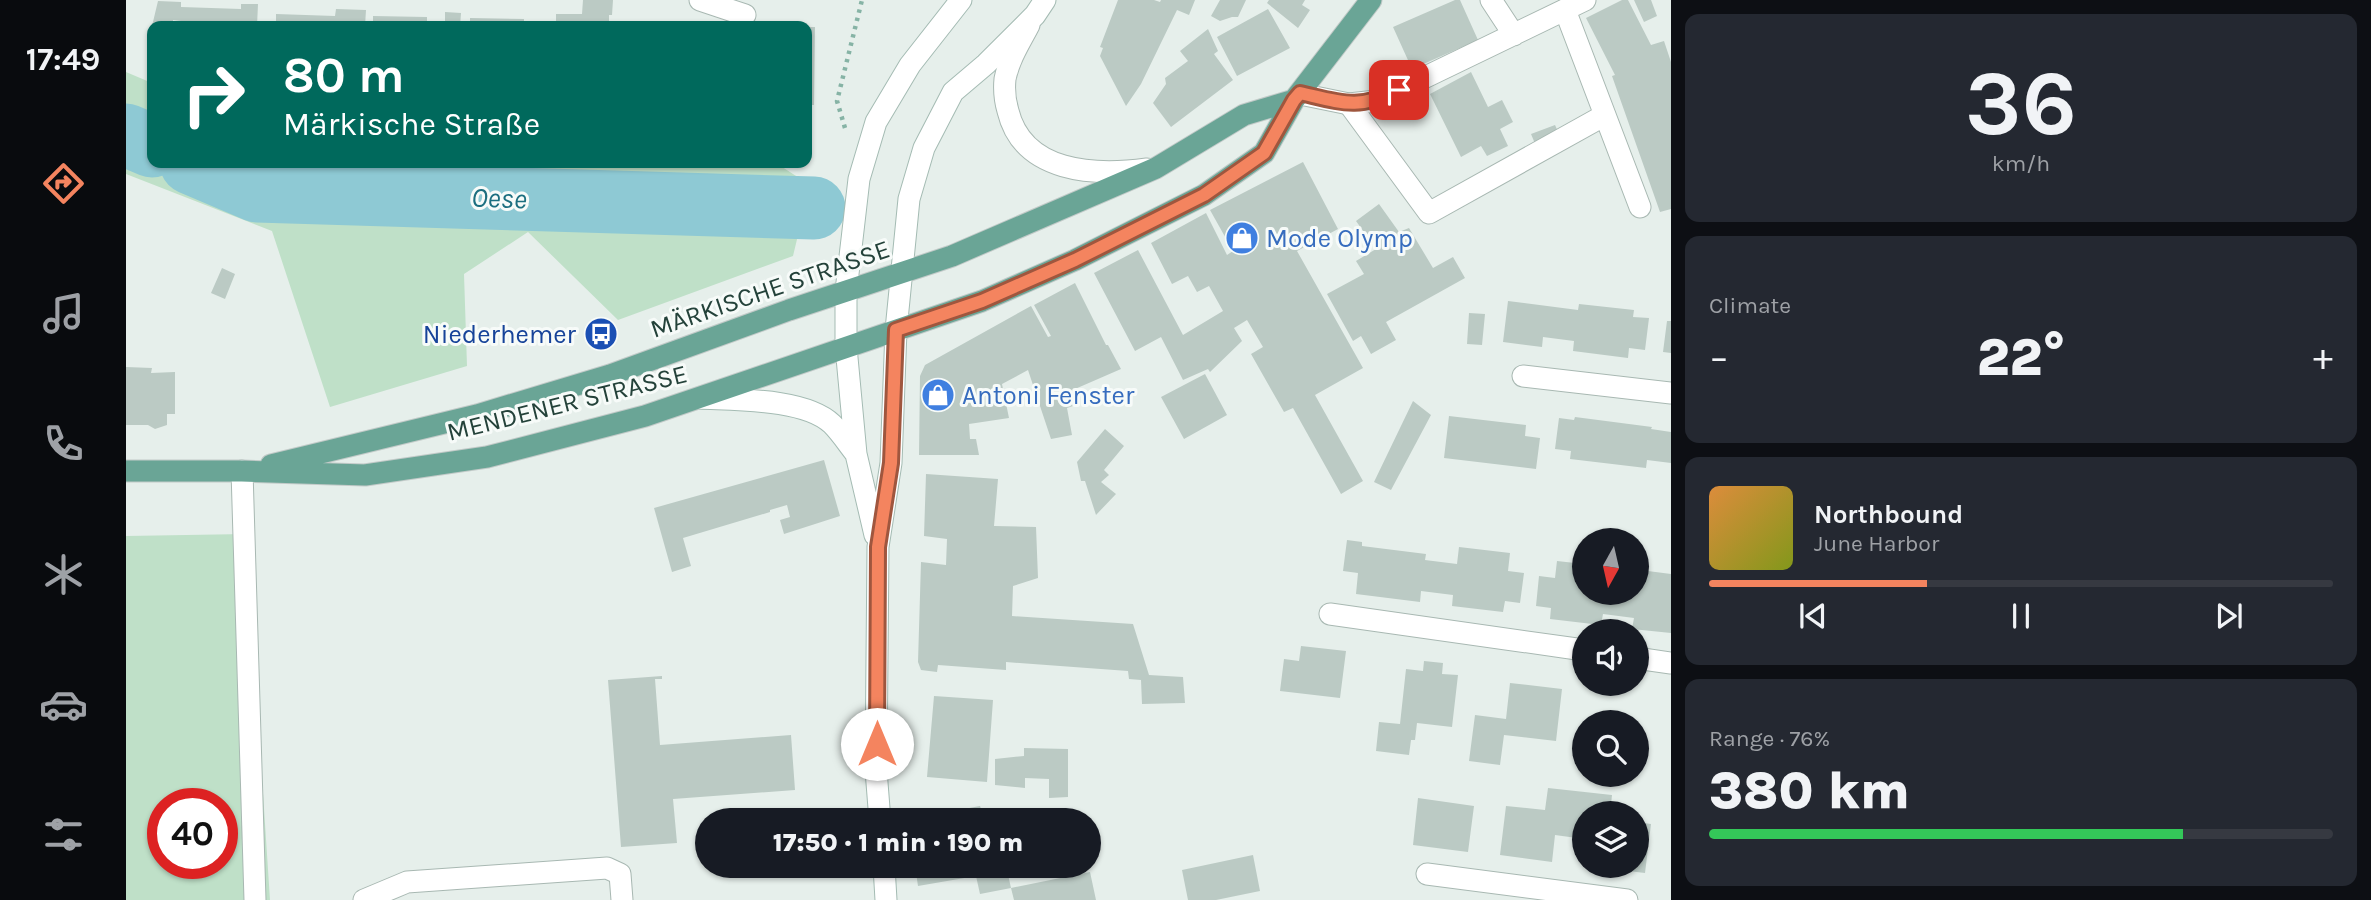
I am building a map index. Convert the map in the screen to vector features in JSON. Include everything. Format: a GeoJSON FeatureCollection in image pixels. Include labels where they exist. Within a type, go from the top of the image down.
{"type":"FeatureCollection","features":[{"type":"Feature","properties":{"kind":"main road"},"geometry":{"type":"LineString","coordinates":[[846,347],[982,301],[1075,260],[1204,195],[1264,153],[1297,97],[1371,0]]}},
{"type":"Feature","properties":{"kind":"main road","name":"MÄRKISCHE STRASSE"},"geometry":{"type":"LineString","coordinates":[[242,471],[477,415],[610,374],[902,273],[971,248],[1156,168],[1244,115],[1297,97]]}},
{"type":"Feature","properties":{"kind":"main road","name":"MENDENER STRASSE"},"geometry":{"type":"LineString","coordinates":[[126,471],[365,475],[487,457],[645,416],[846,347]]}},
{"type":"Feature","properties":{"kind":"street"},"geometry":{"type":"LineString","coordinates":[[700,0],[745,15]]}},
{"type":"Feature","properties":{"kind":"street"},"geometry":{"type":"LineString","coordinates":[[878,547],[856,454],[846,347],[846,291],[859,179],[876,122],[910,65],[961,0]]}},
{"type":"Feature","properties":{"kind":"street"},"geometry":{"type":"LineString","coordinates":[[1491,0],[1514,35]]}},
{"type":"Feature","properties":{"kind":"street"},"geometry":{"type":"LineString","coordinates":[[1297,97],[1349,104],[1376,101],[1585,0]]}},
{"type":"Feature","properties":{"kind":"street"},"geometry":{"type":"LineString","coordinates":[[1040,7],[1011,58],[1005,80],[1006,103],[1019,138],[1034,152],[1054,163],[1085,171],[1116,173],[1156,168]]}},
{"type":"Feature","properties":{"kind":"street"},"geometry":{"type":"LineString","coordinates":[[879,808],[876,771],[878,547],[891,463],[896,330],[909,199],[924,148],[953,92],[986,64],[1040,7]]}},
{"type":"Feature","properties":{"kind":"street"},"geometry":{"type":"LineString","coordinates":[[1565,10],[1640,207]]}},
{"type":"Feature","properties":{"kind":"street"},"geometry":{"type":"LineString","coordinates":[[1349,104],[1429,213],[1605,115]]}},
{"type":"Feature","properties":{"kind":"street"},"geometry":{"type":"LineString","coordinates":[[1523,376],[1671,393]]}},
{"type":"Feature","properties":{"kind":"street"},"geometry":{"type":"LineString","coordinates":[[699,398],[794,407],[814,413],[831,423],[856,454]]}},
{"type":"Feature","properties":{"kind":"street"},"geometry":{"type":"LineString","coordinates":[[242,471],[256,900]]}},
{"type":"Feature","properties":{"kind":"street"},"geometry":{"type":"LineString","coordinates":[[1330,614],[1572,648]]}},
{"type":"Feature","properties":{"kind":"street"},"geometry":{"type":"LineString","coordinates":[[1649,660],[1671,663]]}},
{"type":"Feature","properties":{"kind":"street"},"geometry":{"type":"LineString","coordinates":[[363,900],[407,882],[607,868],[620,874],[622,900]]}},
{"type":"Feature","properties":{"kind":"street"},"geometry":{"type":"LineString","coordinates":[[1427,874],[1627,900]]}},
{"type":"Feature","properties":{"kind":"street"},"geometry":{"type":"LineString","coordinates":[[885,878],[886,900]]}},
{"type":"Feature","properties":{"kind":"path"},"geometry":{"type":"LineString","coordinates":[[859,179],[837,101],[862,0]]}},
{"type":"Feature","properties":{"kind":"green space"},"geometry":{"type":"Polygon","coordinates":[[[126,72],[147,81],[147,168],[784,168],[810,185],[793,256],[618,320],[528,232],[464,274],[467,366],[330,407],[272,231],[126,174],[126,72]]]}},
{"type":"Feature","properties":{"kind":"green space"},"geometry":{"type":"Polygon","coordinates":[[[246,534],[270,900],[126,900],[126,536],[246,534]]]}},
{"type":"Feature","properties":{"kind":"building"},"geometry":{"type":"Polygon","coordinates":[[[583,0],[613,0],[609,21],[556,21],[556,14],[582,14],[583,0]]]}},
{"type":"Feature","properties":{"kind":"building"},"geometry":{"type":"Polygon","coordinates":[[[1118,0],[1195,0],[1189,15],[1177,10],[1141,84],[1126,106],[1100,56],[1103,48],[1100,47],[1118,0]]]}},
{"type":"Feature","properties":{"kind":"building"},"geometry":{"type":"Polygon","coordinates":[[[1220,0],[1246,0],[1238,17],[1220,21],[1211,16],[1220,0]]]}},
{"type":"Feature","properties":{"kind":"building"},"geometry":{"type":"Polygon","coordinates":[[[1269,0],[1305,0],[1302,5],[1310,10],[1298,28],[1267,3],[1269,0]]]}},
{"type":"Feature","properties":{"kind":"building"},"geometry":{"type":"Polygon","coordinates":[[[1460,0],[1478,40],[1412,69],[1393,27],[1460,0]]]}},
{"type":"Feature","properties":{"kind":"building"},"geometry":{"type":"Polygon","coordinates":[[[1622,0],[1628,0],[1651,45],[1664,41],[1671,62],[1671,209],[1660,212],[1612,76],[1615,75],[1586,18],[1622,0]]]}},
{"type":"Feature","properties":{"kind":"building"},"geometry":{"type":"Polygon","coordinates":[[[1634,0],[1651,0],[1657,16],[1644,22],[1634,0]]]}},
{"type":"Feature","properties":{"kind":"building"},"geometry":{"type":"Polygon","coordinates":[[[158,1],[181,2],[181,7],[241,9],[241,4],[258,4],[257,21],[153,21],[158,1]]]}},
{"type":"Feature","properties":{"kind":"building"},"geometry":{"type":"Polygon","coordinates":[[[336,9],[366,10],[365,21],[276,21],[276,14],[335,16],[336,9]]]}},
{"type":"Feature","properties":{"kind":"building"},"geometry":{"type":"Polygon","coordinates":[[[1268,9],[1290,48],[1237,76],[1217,37],[1268,9]]]}},
{"type":"Feature","properties":{"kind":"building"},"geometry":{"type":"Polygon","coordinates":[[[445,12],[461,13],[460,21],[445,21],[445,12]]]}},
{"type":"Feature","properties":{"kind":"building"},"geometry":{"type":"Polygon","coordinates":[[[373,16],[427,17],[427,21],[373,21],[373,16]]]}},
{"type":"Feature","properties":{"kind":"building"},"geometry":{"type":"Polygon","coordinates":[[[470,18],[524,19],[524,21],[470,21],[470,18]]]}},
{"type":"Feature","properties":{"kind":"building"},"geometry":{"type":"Polygon","coordinates":[[[812,27],[815,27],[812,105],[812,27]]]}},
{"type":"Feature","properties":{"kind":"building"},"geometry":{"type":"Polygon","coordinates":[[[1208,29],[1218,51],[1214,54],[1233,80],[1171,127],[1153,103],[1166,84],[1165,78],[1188,61],[1180,51],[1208,29]]]}},
{"type":"Feature","properties":{"kind":"building"},"geometry":{"type":"Polygon","coordinates":[[[1471,72],[1488,107],[1502,100],[1513,122],[1500,129],[1508,146],[1487,156],[1481,146],[1461,157],[1430,94],[1471,72]]]}},
{"type":"Feature","properties":{"kind":"building"},"geometry":{"type":"Polygon","coordinates":[[[1555,125],[1560,136],[1536,146],[1531,134],[1555,125]]]}},
{"type":"Feature","properties":{"kind":"building"},"geometry":{"type":"Polygon","coordinates":[[[1303,162],[1338,229],[1297,251],[1363,368],[1315,395],[1363,481],[1341,494],[1293,408],[1284,412],[1251,354],[1263,347],[1247,320],[1234,328],[1242,341],[1210,372],[1208,369],[1183,380],[1161,337],[1135,351],[1094,273],[1138,250],[1183,335],[1223,311],[1209,286],[1197,292],[1188,276],[1172,284],[1151,243],[1206,213],[1227,255],[1233,251],[1210,210],[1303,162]]]}},
{"type":"Feature","properties":{"kind":"building"},"geometry":{"type":"Polygon","coordinates":[[[1379,204],[1399,232],[1409,228],[1433,268],[1453,257],[1465,278],[1386,322],[1396,340],[1371,354],[1361,336],[1353,341],[1327,294],[1364,274],[1356,261],[1376,249],[1356,221],[1379,204]]]}},
{"type":"Feature","properties":{"kind":"building"},"geometry":{"type":"Polygon","coordinates":[[[222,268],[235,274],[225,299],[211,293],[222,268]]]}},
{"type":"Feature","properties":{"kind":"building"},"geometry":{"type":"Polygon","coordinates":[[[1075,283],[1121,369],[1075,389],[1079,404],[1067,408],[1072,435],[1051,439],[1028,370],[1002,384],[1009,418],[969,424],[970,439],[976,439],[979,455],[919,455],[920,376],[925,365],[1031,306],[1048,337],[1051,336],[1034,305],[1075,283]]]}},
{"type":"Feature","properties":{"kind":"building"},"geometry":{"type":"Polygon","coordinates":[[[1508,301],[1578,310],[1579,304],[1634,310],[1633,317],[1649,318],[1645,350],[1629,348],[1628,358],[1573,351],[1574,341],[1543,337],[1542,347],[1503,342],[1508,301]]]}},
{"type":"Feature","properties":{"kind":"building"},"geometry":{"type":"Polygon","coordinates":[[[1469,313],[1485,314],[1482,345],[1467,344],[1469,313]]]}},
{"type":"Feature","properties":{"kind":"building"},"geometry":{"type":"Polygon","coordinates":[[[1667,321],[1671,321],[1671,353],[1663,352],[1667,321]]]}},
{"type":"Feature","properties":{"kind":"building"},"geometry":{"type":"Polygon","coordinates":[[[126,367],[152,368],[151,373],[175,372],[175,414],[167,414],[167,425],[155,429],[148,425],[126,425],[126,367]]]}},
{"type":"Feature","properties":{"kind":"building"},"geometry":{"type":"Polygon","coordinates":[[[1205,374],[1227,415],[1184,439],[1161,397],[1205,374]]]}},
{"type":"Feature","properties":{"kind":"building"},"geometry":{"type":"Polygon","coordinates":[[[1413,401],[1431,415],[1391,490],[1374,482],[1413,401]]]}},
{"type":"Feature","properties":{"kind":"building"},"geometry":{"type":"Polygon","coordinates":[[[1449,416],[1526,425],[1525,436],[1540,438],[1536,469],[1444,458],[1449,416]]]}},
{"type":"Feature","properties":{"kind":"building"},"geometry":{"type":"Polygon","coordinates":[[[1575,417],[1671,432],[1671,463],[1647,460],[1646,468],[1570,459],[1571,451],[1555,449],[1559,418],[1574,420],[1575,417]]]}},
{"type":"Feature","properties":{"kind":"building"},"geometry":{"type":"Polygon","coordinates":[[[1105,429],[1124,446],[1104,470],[1109,475],[1101,482],[1116,494],[1096,515],[1085,481],[1081,481],[1077,462],[1105,429]]]}},
{"type":"Feature","properties":{"kind":"building"},"geometry":{"type":"Polygon","coordinates":[[[824,460],[840,516],[784,534],[780,520],[790,517],[787,505],[683,538],[691,566],[672,572],[654,508],[824,460]]]}},
{"type":"Feature","properties":{"kind":"building"},"geometry":{"type":"Polygon","coordinates":[[[926,474],[998,479],[994,526],[1036,527],[1038,578],[1013,586],[1012,616],[1133,624],[1149,675],[1183,677],[1185,703],[1142,704],[1141,680],[1129,679],[1128,671],[1006,662],[1006,670],[938,665],[937,672],[921,670],[918,662],[921,562],[946,565],[947,539],[924,536],[926,474]]]}},
{"type":"Feature","properties":{"kind":"building"},"geometry":{"type":"Polygon","coordinates":[[[1347,540],[1362,542],[1362,546],[1426,554],[1425,560],[1457,564],[1459,547],[1510,553],[1508,571],[1524,573],[1520,603],[1505,601],[1503,612],[1452,606],[1453,595],[1421,591],[1420,602],[1356,594],[1358,573],[1343,571],[1347,540]]]}},
{"type":"Feature","properties":{"kind":"building"},"geometry":{"type":"Polygon","coordinates":[[[1557,561],[1572,563],[1572,606],[1648,606],[1649,571],[1671,574],[1671,633],[1649,631],[1649,619],[1603,614],[1602,619],[1572,619],[1572,622],[1550,619],[1551,608],[1536,606],[1539,576],[1555,578],[1557,561]]]}},
{"type":"Feature","properties":{"kind":"building"},"geometry":{"type":"Polygon","coordinates":[[[1301,646],[1346,651],[1340,698],[1280,691],[1284,659],[1299,661],[1301,646]]]}},
{"type":"Feature","properties":{"kind":"building"},"geometry":{"type":"Polygon","coordinates":[[[1424,661],[1443,663],[1442,674],[1458,675],[1452,727],[1417,723],[1415,740],[1411,740],[1409,755],[1376,751],[1379,722],[1400,724],[1406,669],[1423,671],[1424,661]]]}},
{"type":"Feature","properties":{"kind":"building"},"geometry":{"type":"Polygon","coordinates":[[[662,676],[662,679],[655,679],[660,745],[791,735],[795,790],[673,799],[677,843],[621,847],[608,680],[662,676]]]}},
{"type":"Feature","properties":{"kind":"building"},"geometry":{"type":"Polygon","coordinates":[[[1510,683],[1562,689],[1556,741],[1504,735],[1500,765],[1469,761],[1475,715],[1506,719],[1510,683]]]}},
{"type":"Feature","properties":{"kind":"building"},"geometry":{"type":"Polygon","coordinates":[[[934,696],[993,700],[987,782],[927,777],[934,696]]]}},
{"type":"Feature","properties":{"kind":"building"},"geometry":{"type":"Polygon","coordinates":[[[1024,748],[1068,749],[1068,797],[1049,798],[1049,779],[1025,778],[1025,788],[995,785],[995,759],[1024,756],[1024,748]]]}},
{"type":"Feature","properties":{"kind":"building"},"geometry":{"type":"Polygon","coordinates":[[[1548,788],[1612,795],[1611,801],[1572,801],[1572,837],[1555,835],[1552,862],[1500,855],[1506,806],[1545,810],[1548,788]]]}},
{"type":"Feature","properties":{"kind":"building"},"geometry":{"type":"Polygon","coordinates":[[[1418,798],[1474,806],[1468,852],[1413,845],[1418,798]]]}},
{"type":"Feature","properties":{"kind":"building"},"geometry":{"type":"Polygon","coordinates":[[[1253,855],[1260,891],[1216,900],[1188,900],[1182,870],[1253,855]]]}},
{"type":"Feature","properties":{"kind":"building"},"geometry":{"type":"Polygon","coordinates":[[[917,878],[964,878],[918,886],[917,878]]]}},
{"type":"Feature","properties":{"kind":"building"},"geometry":{"type":"Polygon","coordinates":[[[976,878],[1009,878],[1011,888],[980,894],[976,878]]]}},
{"type":"Feature","properties":{"kind":"building"},"geometry":{"type":"Polygon","coordinates":[[[1060,878],[1091,878],[1096,900],[1014,900],[1011,888],[1060,878]]]}},
{"type":"Feature","properties":{"kind":"waterway","name":"Oese"},"geometry":{"type":"LineString","coordinates":[[126,135],[147,144]]}},
{"type":"Feature","properties":{"kind":"waterway","name":"Oese"},"geometry":{"type":"LineString","coordinates":[[203,168],[257,191],[814,208]]}},
{"type":"Feature","properties":{"kind":"place","name":"Mode Olymp"},"geometry":{"type":"Point","coordinates":[1242,238]}},
{"type":"Feature","properties":{"kind":"place","name":"Niederhemer"},"geometry":{"type":"Point","coordinates":[601,334]}},
{"type":"Feature","properties":{"kind":"place","name":"Antoni Fenster"},"geometry":{"type":"Point","coordinates":[938,395]}},
{"type":"Feature","properties":{"kind":"route"},"geometry":{"type":"LineString","coordinates":[[877,744],[878,547],[891,463],[896,330],[982,301],[1075,260],[1204,195],[1264,153],[1300,93],[1349,104],[1376,101],[1399,90]]}}]}
